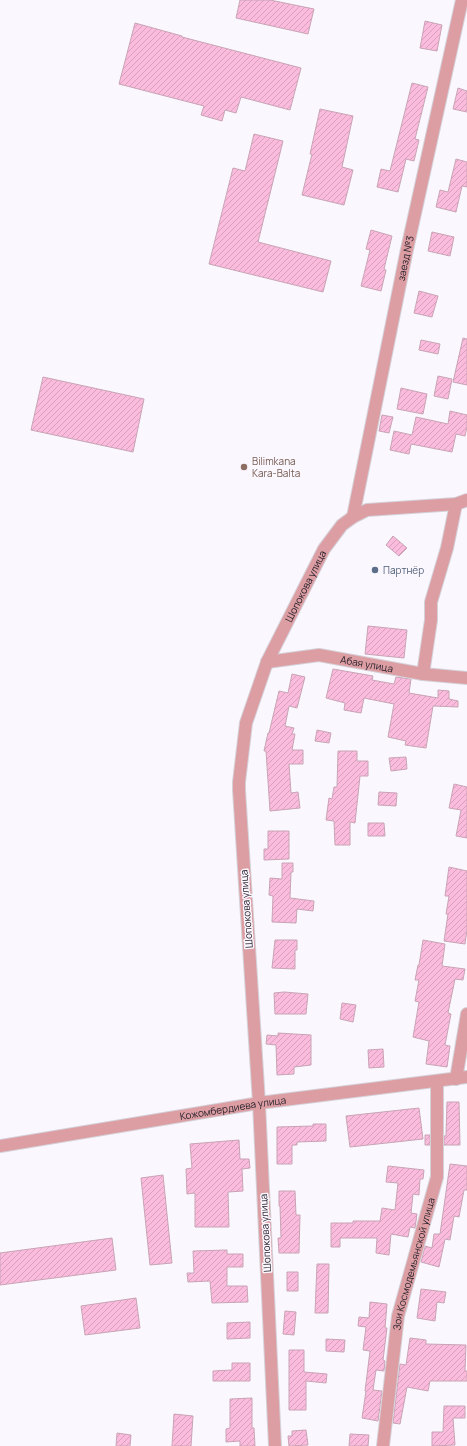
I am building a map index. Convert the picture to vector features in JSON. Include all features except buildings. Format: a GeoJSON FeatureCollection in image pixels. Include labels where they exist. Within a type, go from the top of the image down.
{"type":"FeatureCollection","features":[{"type":"Feature","properties":{"kind":"street","name":"заезд №3"},"geometry":{"type":"LineString","coordinates":[[353,517],[406,254],[462,0]]}},
{"type":"Feature","properties":{"kind":"street","name":"Шопокова улица"},"geometry":{"type":"LineString","coordinates":[[275,1446],[259,1103],[239,782],[246,723],[267,662],[324,549],[342,525],[353,517],[367,510],[462,502]]}},
{"type":"Feature","properties":{"kind":"street"},"geometry":{"type":"LineString","coordinates":[[423,674],[431,620],[431,602],[462,502]]}},
{"type":"Feature","properties":{"kind":"street","name":"Абая улица"},"geometry":{"type":"LineString","coordinates":[[267,662],[319,656],[423,674],[467,678]]}},
{"type":"Feature","properties":{"kind":"street"},"geometry":{"type":"LineString","coordinates":[[461,1078],[467,1014]]}},
{"type":"Feature","properties":{"kind":"street","name":"Кожомбердиева улица"},"geometry":{"type":"LineString","coordinates":[[0,1146],[259,1103],[461,1078]]}},
{"type":"Feature","properties":{"kind":"street","name":"Зои Космодемьянской улица"},"geometry":{"type":"LineString","coordinates":[[383,1446],[398,1316],[437,1177],[437,1082]]}},
{"type":"Feature","properties":{"kind":"place","name":"Bilimkana Kara-Balta"},"geometry":{"type":"Point","coordinates":[244,467]}},
{"type":"Feature","properties":{"kind":"place","name":"Партнёр"},"geometry":{"type":"Point","coordinates":[375,570]}}]}
